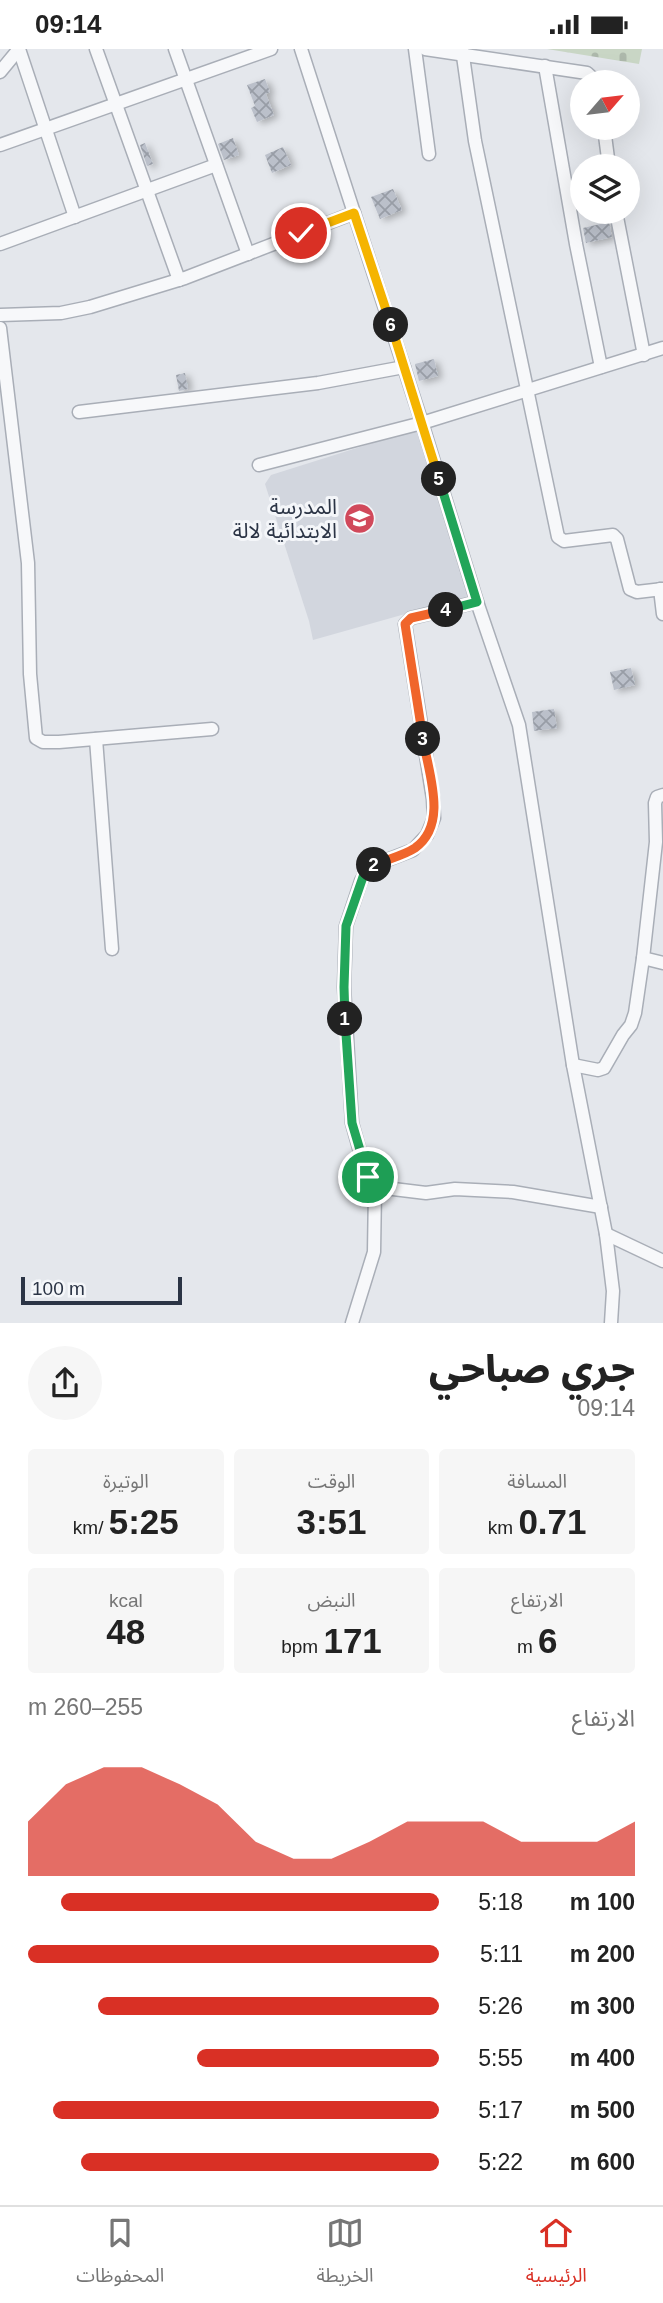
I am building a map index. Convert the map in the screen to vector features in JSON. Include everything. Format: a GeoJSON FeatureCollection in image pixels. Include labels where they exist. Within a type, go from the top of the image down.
{"type":"FeatureCollection","features":[{"type":"Feature","properties":{"kind":"street"},"geometry":{"type":"LineString","coordinates":[[0,72],[19,49]]}},
{"type":"Feature","properties":{"kind":"street"},"geometry":{"type":"LineString","coordinates":[[19,49],[75,217]]}},
{"type":"Feature","properties":{"kind":"street"},"geometry":{"type":"LineString","coordinates":[[96,49],[179,280]]}},
{"type":"Feature","properties":{"kind":"street"},"geometry":{"type":"LineString","coordinates":[[175,49],[248,254]]}},
{"type":"Feature","properties":{"kind":"street"},"geometry":{"type":"LineString","coordinates":[[0,145],[271,49]]}},
{"type":"Feature","properties":{"kind":"street"},"geometry":{"type":"LineString","coordinates":[[301,49],[477,602],[519,725],[573,1065],[606,1234],[612,1291],[611,1323]]}},
{"type":"Feature","properties":{"kind":"street"},"geometry":{"type":"LineString","coordinates":[[415,49],[429,154]]}},
{"type":"Feature","properties":{"kind":"street"},"geometry":{"type":"LineString","coordinates":[[425,49],[462,51],[570,71]]}},
{"type":"Feature","properties":{"kind":"street"},"geometry":{"type":"LineString","coordinates":[[462,51],[475,141],[558,537],[564,541],[613,535],[617,540],[630,589],[636,592],[662,589],[663,614]]}},
{"type":"Feature","properties":{"kind":"street"},"geometry":{"type":"LineString","coordinates":[[545,67],[601,367]]}},
{"type":"Feature","properties":{"kind":"street"},"geometry":{"type":"LineString","coordinates":[[0,244],[216,165]]}},
{"type":"Feature","properties":{"kind":"street"},"geometry":{"type":"LineString","coordinates":[[0,314],[61,313],[90,307],[179,280],[354,213]]}},
{"type":"Feature","properties":{"kind":"street"},"geometry":{"type":"LineString","coordinates":[[618,224],[644,355]]}},
{"type":"Feature","properties":{"kind":"street"},"geometry":{"type":"LineString","coordinates":[[0,328],[28,563],[30,674],[36,738],[43,743],[212,729]]}},
{"type":"Feature","properties":{"kind":"street"},"geometry":{"type":"LineString","coordinates":[[260,465],[422,423],[663,348]]}},
{"type":"Feature","properties":{"kind":"street"},"geometry":{"type":"LineString","coordinates":[[79,412],[318,383],[404,367]]}},
{"type":"Feature","properties":{"kind":"street"},"geometry":{"type":"LineString","coordinates":[[352,1323],[374,1252],[375,1190],[364,1167],[352,1123],[344,987],[346,926],[361,881],[368,869],[413,850],[427,835],[434,818],[405,624],[411,618],[477,602]]}},
{"type":"Feature","properties":{"kind":"street"},"geometry":{"type":"LineString","coordinates":[[96,739],[112,949]]}},
{"type":"Feature","properties":{"kind":"street"},"geometry":{"type":"LineString","coordinates":[[573,1065],[603,1069],[622,1035],[631,1025],[643,958],[656,842],[654,803],[657,797],[663,795]]}},
{"type":"Feature","properties":{"kind":"street"},"geometry":{"type":"LineString","coordinates":[[643,958],[663,963]]}},
{"type":"Feature","properties":{"kind":"street"},"geometry":{"type":"LineString","coordinates":[[375,1190],[384,1188],[426,1193],[455,1189],[513,1192],[601,1207]]}},
{"type":"Feature","properties":{"kind":"street"},"geometry":{"type":"LineString","coordinates":[[606,1234],[663,1261]]}},
{"type":"Feature","properties":{"kind":"shaded area","name":"المدرسة الابتدائية لالة"},"geometry":{"type":"Polygon","coordinates":[[[417,429],[469,596],[313,640],[265,484],[271,475],[417,429]]]}},
{"type":"Feature","properties":{"kind":"green space"},"geometry":{"type":"Polygon","coordinates":[[[547,49],[642,49],[639,64],[547,49]]]}},
{"type":"Feature","properties":{"kind":"building"},"geometry":{"type":"Polygon","coordinates":[[[265,79],[270,92],[266,94],[274,115],[257,122],[251,108],[255,106],[247,85],[265,79]]]}},
{"type":"Feature","properties":{"kind":"building"},"geometry":{"type":"Polygon","coordinates":[[[233,138],[239,155],[224,160],[218,144],[233,138]]]}},
{"type":"Feature","properties":{"kind":"building"},"geometry":{"type":"Polygon","coordinates":[[[145,143],[153,164],[147,166],[140,145],[145,143]]]}},
{"type":"Feature","properties":{"kind":"building"},"geometry":{"type":"Polygon","coordinates":[[[283,147],[291,165],[272,173],[265,155],[283,147]]]}},
{"type":"Feature","properties":{"kind":"building"},"geometry":{"type":"Polygon","coordinates":[[[393,189],[402,210],[380,219],[371,197],[393,189]]]}},
{"type":"Feature","properties":{"kind":"building"},"geometry":{"type":"Polygon","coordinates":[[[609,224],[612,237],[586,243],[583,228],[609,224]]]}},
{"type":"Feature","properties":{"kind":"building"},"geometry":{"type":"Polygon","coordinates":[[[434,359],[438,376],[419,381],[415,364],[434,359]]]}},
{"type":"Feature","properties":{"kind":"building"},"geometry":{"type":"Polygon","coordinates":[[[185,373],[188,389],[179,391],[176,375],[185,373]]]}},
{"type":"Feature","properties":{"kind":"building"},"geometry":{"type":"Polygon","coordinates":[[[631,668],[635,685],[614,690],[610,672],[631,668]]]}},
{"type":"Feature","properties":{"kind":"building"},"geometry":{"type":"Polygon","coordinates":[[[554,709],[557,728],[534,731],[532,712],[554,709]]]}},
{"type":"Feature","properties":{"kind":"place","name":"المدرسة الابتدائية لالة"},"geometry":{"type":"Point","coordinates":[360,518]}},
{"type":"Feature","properties":{"kind":"route"},"geometry":{"type":"LineString","coordinates":[[301,233],[354,213],[477,602],[411,618],[405,624],[434,818],[427,835],[413,850],[368,869],[361,881],[346,926],[344,987],[351,1113],[368,1177]]}}]}
